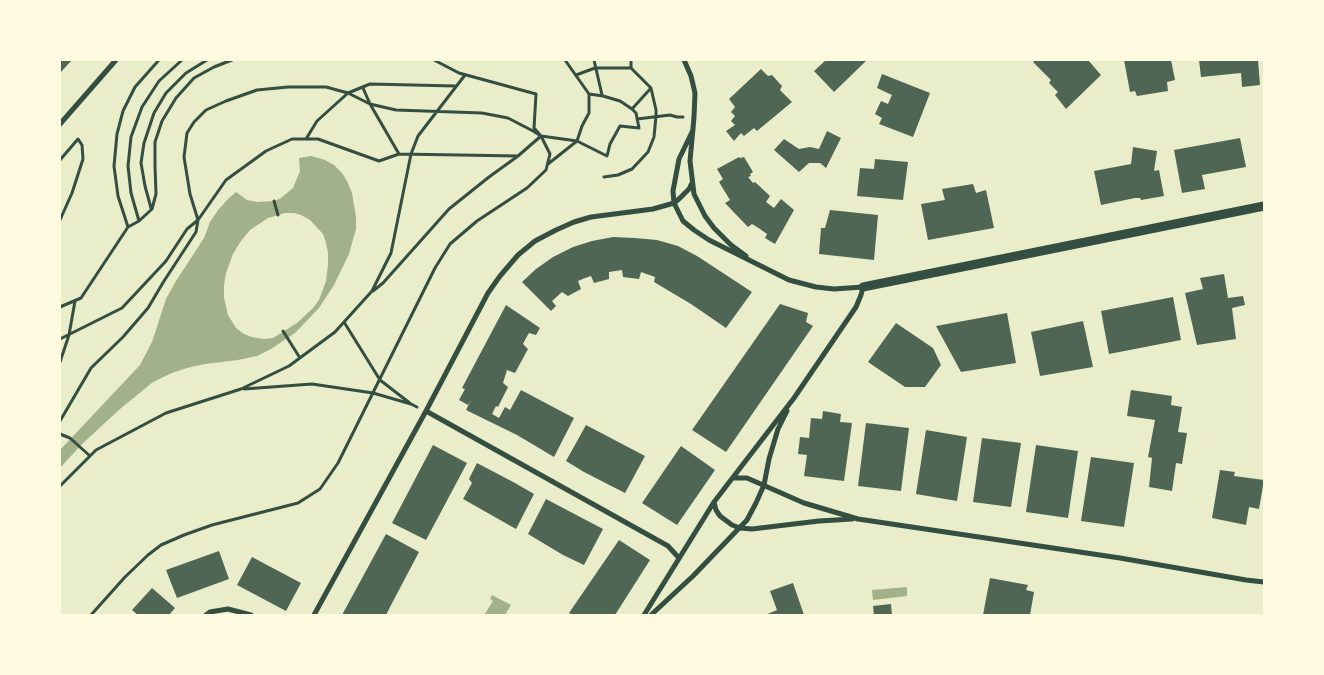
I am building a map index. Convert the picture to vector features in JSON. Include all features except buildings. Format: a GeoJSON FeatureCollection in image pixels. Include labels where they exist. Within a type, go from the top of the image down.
{"type":"FeatureCollection","features":[{"type":"Feature","properties":{"kind":"street"},"geometry":{"type":"LineString","coordinates":[[60,124],[116,60]]}},
{"type":"Feature","properties":{"kind":"street"},"geometry":{"type":"LineString","coordinates":[[684,60],[695,93],[690,160],[694,194],[705,216],[714,228],[757,264]]}},
{"type":"Feature","properties":{"kind":"street"},"geometry":{"type":"LineString","coordinates":[[693,130],[679,159],[674,180],[674,202],[684,221],[709,240],[789,280],[816,287],[834,289],[863,287],[1264,206]]}},
{"type":"Feature","properties":{"kind":"street"},"geometry":{"type":"LineString","coordinates":[[314,615],[426,411],[488,292],[518,255],[535,241],[574,222],[591,217],[653,209],[674,202],[685,193],[692,183]]}},
{"type":"Feature","properties":{"kind":"street"},"geometry":{"type":"LineString","coordinates":[[644,615],[714,502],[794,398],[856,307],[863,287]]}},
{"type":"Feature","properties":{"kind":"street"},"geometry":{"type":"LineString","coordinates":[[651,615],[693,576],[747,520],[764,484],[778,429],[794,398]]}},
{"type":"Feature","properties":{"kind":"street"},"geometry":{"type":"LineString","coordinates":[[426,411],[668,546],[679,558]]}},
{"type":"Feature","properties":{"kind":"street"},"geometry":{"type":"LineString","coordinates":[[734,478],[747,478],[804,503],[858,519],[1120,558],[1264,582]]}},
{"type":"Feature","properties":{"kind":"street"},"geometry":{"type":"LineString","coordinates":[[714,502],[720,516],[732,525],[740,528],[752,529],[819,521],[858,519]]}},
{"type":"Feature","properties":{"kind":"street"},"geometry":{"type":"LineString","coordinates":[[206,615],[210,612],[228,609],[251,615]]}},
{"type":"Feature","properties":{"kind":"path"},"geometry":{"type":"LineString","coordinates":[[128,227],[118,196],[114,166],[117,134],[123,111],[136,88],[159,60]]}},
{"type":"Feature","properties":{"kind":"path"},"geometry":{"type":"LineString","coordinates":[[139,221],[131,193],[128,166],[131,137],[142,107],[159,81],[182,60]]}},
{"type":"Feature","properties":{"kind":"path"},"geometry":{"type":"LineString","coordinates":[[152,210],[141,163],[144,143],[154,113],[166,94],[186,73],[208,60]]}},
{"type":"Feature","properties":{"kind":"path"},"geometry":{"type":"LineString","coordinates":[[60,307],[81,298],[128,227],[152,210],[156,194],[155,142],[162,121],[176,98],[194,78],[232,60]]}},
{"type":"Feature","properties":{"kind":"path"},"geometry":{"type":"LineString","coordinates":[[91,615],[125,577],[161,545],[212,525],[298,503],[320,489],[338,463],[436,268],[450,244],[477,221],[527,188],[546,170],[550,154],[534,128],[536,94],[459,73],[434,60]]}},
{"type":"Feature","properties":{"kind":"path"},"geometry":{"type":"LineString","coordinates":[[548,164],[577,141],[588,113],[589,94],[565,60]]}},
{"type":"Feature","properties":{"kind":"path"},"geometry":{"type":"LineString","coordinates":[[594,60],[602,95]]}},
{"type":"Feature","properties":{"kind":"path"},"geometry":{"type":"LineString","coordinates":[[631,68],[632,60]]}},
{"type":"Feature","properties":{"kind":"path"},"geometry":{"type":"LineString","coordinates":[[576,75],[595,68],[631,68],[651,88],[656,116],[654,137],[648,152],[632,169],[618,175],[604,177]]}},
{"type":"Feature","properties":{"kind":"path"},"geometry":{"type":"LineString","coordinates":[[372,292],[391,253],[411,154],[418,136],[465,74]]}},
{"type":"Feature","properties":{"kind":"path"},"geometry":{"type":"LineString","coordinates":[[306,139],[317,121],[348,93],[370,84],[456,86]]}},
{"type":"Feature","properties":{"kind":"path"},"geometry":{"type":"LineString","coordinates":[[60,421],[92,368],[123,337],[148,308],[196,232],[198,220],[190,194],[184,158],[187,133],[194,122],[206,110],[257,90],[288,87],[326,87],[348,93],[370,104],[396,110],[482,113],[508,118],[540,136],[577,141],[607,156],[610,144],[620,126],[639,128],[636,113],[620,101],[602,95],[589,94]]}},
{"type":"Feature","properties":{"kind":"path"},"geometry":{"type":"LineString","coordinates":[[363,88],[370,104],[399,154]]}},
{"type":"Feature","properties":{"kind":"path"},"geometry":{"type":"LineString","coordinates":[[632,109],[651,88]]}},
{"type":"Feature","properties":{"kind":"path"},"geometry":{"type":"LineString","coordinates":[[637,119],[670,115],[694,118]]}},
{"type":"Feature","properties":{"kind":"path"},"geometry":{"type":"LineString","coordinates":[[60,486],[96,450],[166,413],[241,389],[288,366],[300,358],[335,332],[372,292],[383,283],[449,209],[488,177],[518,156],[540,136]]}},
{"type":"Feature","properties":{"kind":"path"},"geometry":{"type":"LineString","coordinates":[[60,339],[122,308],[166,261],[187,229],[198,220],[226,180],[266,151],[292,139],[318,139],[379,161],[399,154],[518,156]]}},
{"type":"Feature","properties":{"kind":"path"},"geometry":{"type":"LineString","coordinates":[[60,160],[78,140],[82,145],[83,159],[72,193],[60,220]]}},
{"type":"Feature","properties":{"kind":"path"},"geometry":{"type":"LineString","coordinates":[[274,201],[278,215]]}},
{"type":"Feature","properties":{"kind":"path"},"geometry":{"type":"LineString","coordinates":[[60,362],[69,335],[76,300]]}},
{"type":"Feature","properties":{"kind":"path"},"geometry":{"type":"LineString","coordinates":[[241,389],[312,384],[373,393],[411,404],[380,380],[344,322]]}},
{"type":"Feature","properties":{"kind":"path"},"geometry":{"type":"LineString","coordinates":[[283,331],[300,358]]}},
{"type":"Feature","properties":{"kind":"path"},"geometry":{"type":"LineString","coordinates":[[60,434],[70,438],[90,456]]}},
{"type":"Feature","properties":{"kind":"shaded area"},"geometry":{"type":"Polygon","coordinates":[[[311,156],[325,160],[342,173],[352,193],[356,217],[356,229],[349,254],[334,285],[319,308],[295,333],[257,356],[187,368],[153,382],[81,445],[60,468],[60,450],[140,365],[152,342],[166,299],[204,238],[210,222],[218,210],[236,192],[247,200],[257,202],[274,201],[281,198],[293,188],[300,171],[299,158],[311,156]],[[285,213],[268,218],[250,230],[233,254],[226,273],[224,298],[228,315],[236,328],[244,334],[264,339],[273,338],[297,323],[319,300],[326,281],[328,265],[326,243],[323,234],[310,220],[294,213],[285,213]]]}},
{"type":"Feature","properties":{"kind":"shaded area"},"geometry":{"type":"Polygon","coordinates":[[[907,587],[907,596],[873,600],[872,590],[907,587]]]}},
{"type":"Feature","properties":{"kind":"shaded area"},"geometry":{"type":"Polygon","coordinates":[[[492,595],[511,605],[505,615],[484,615],[493,601],[490,599],[492,595]]]}}]}
